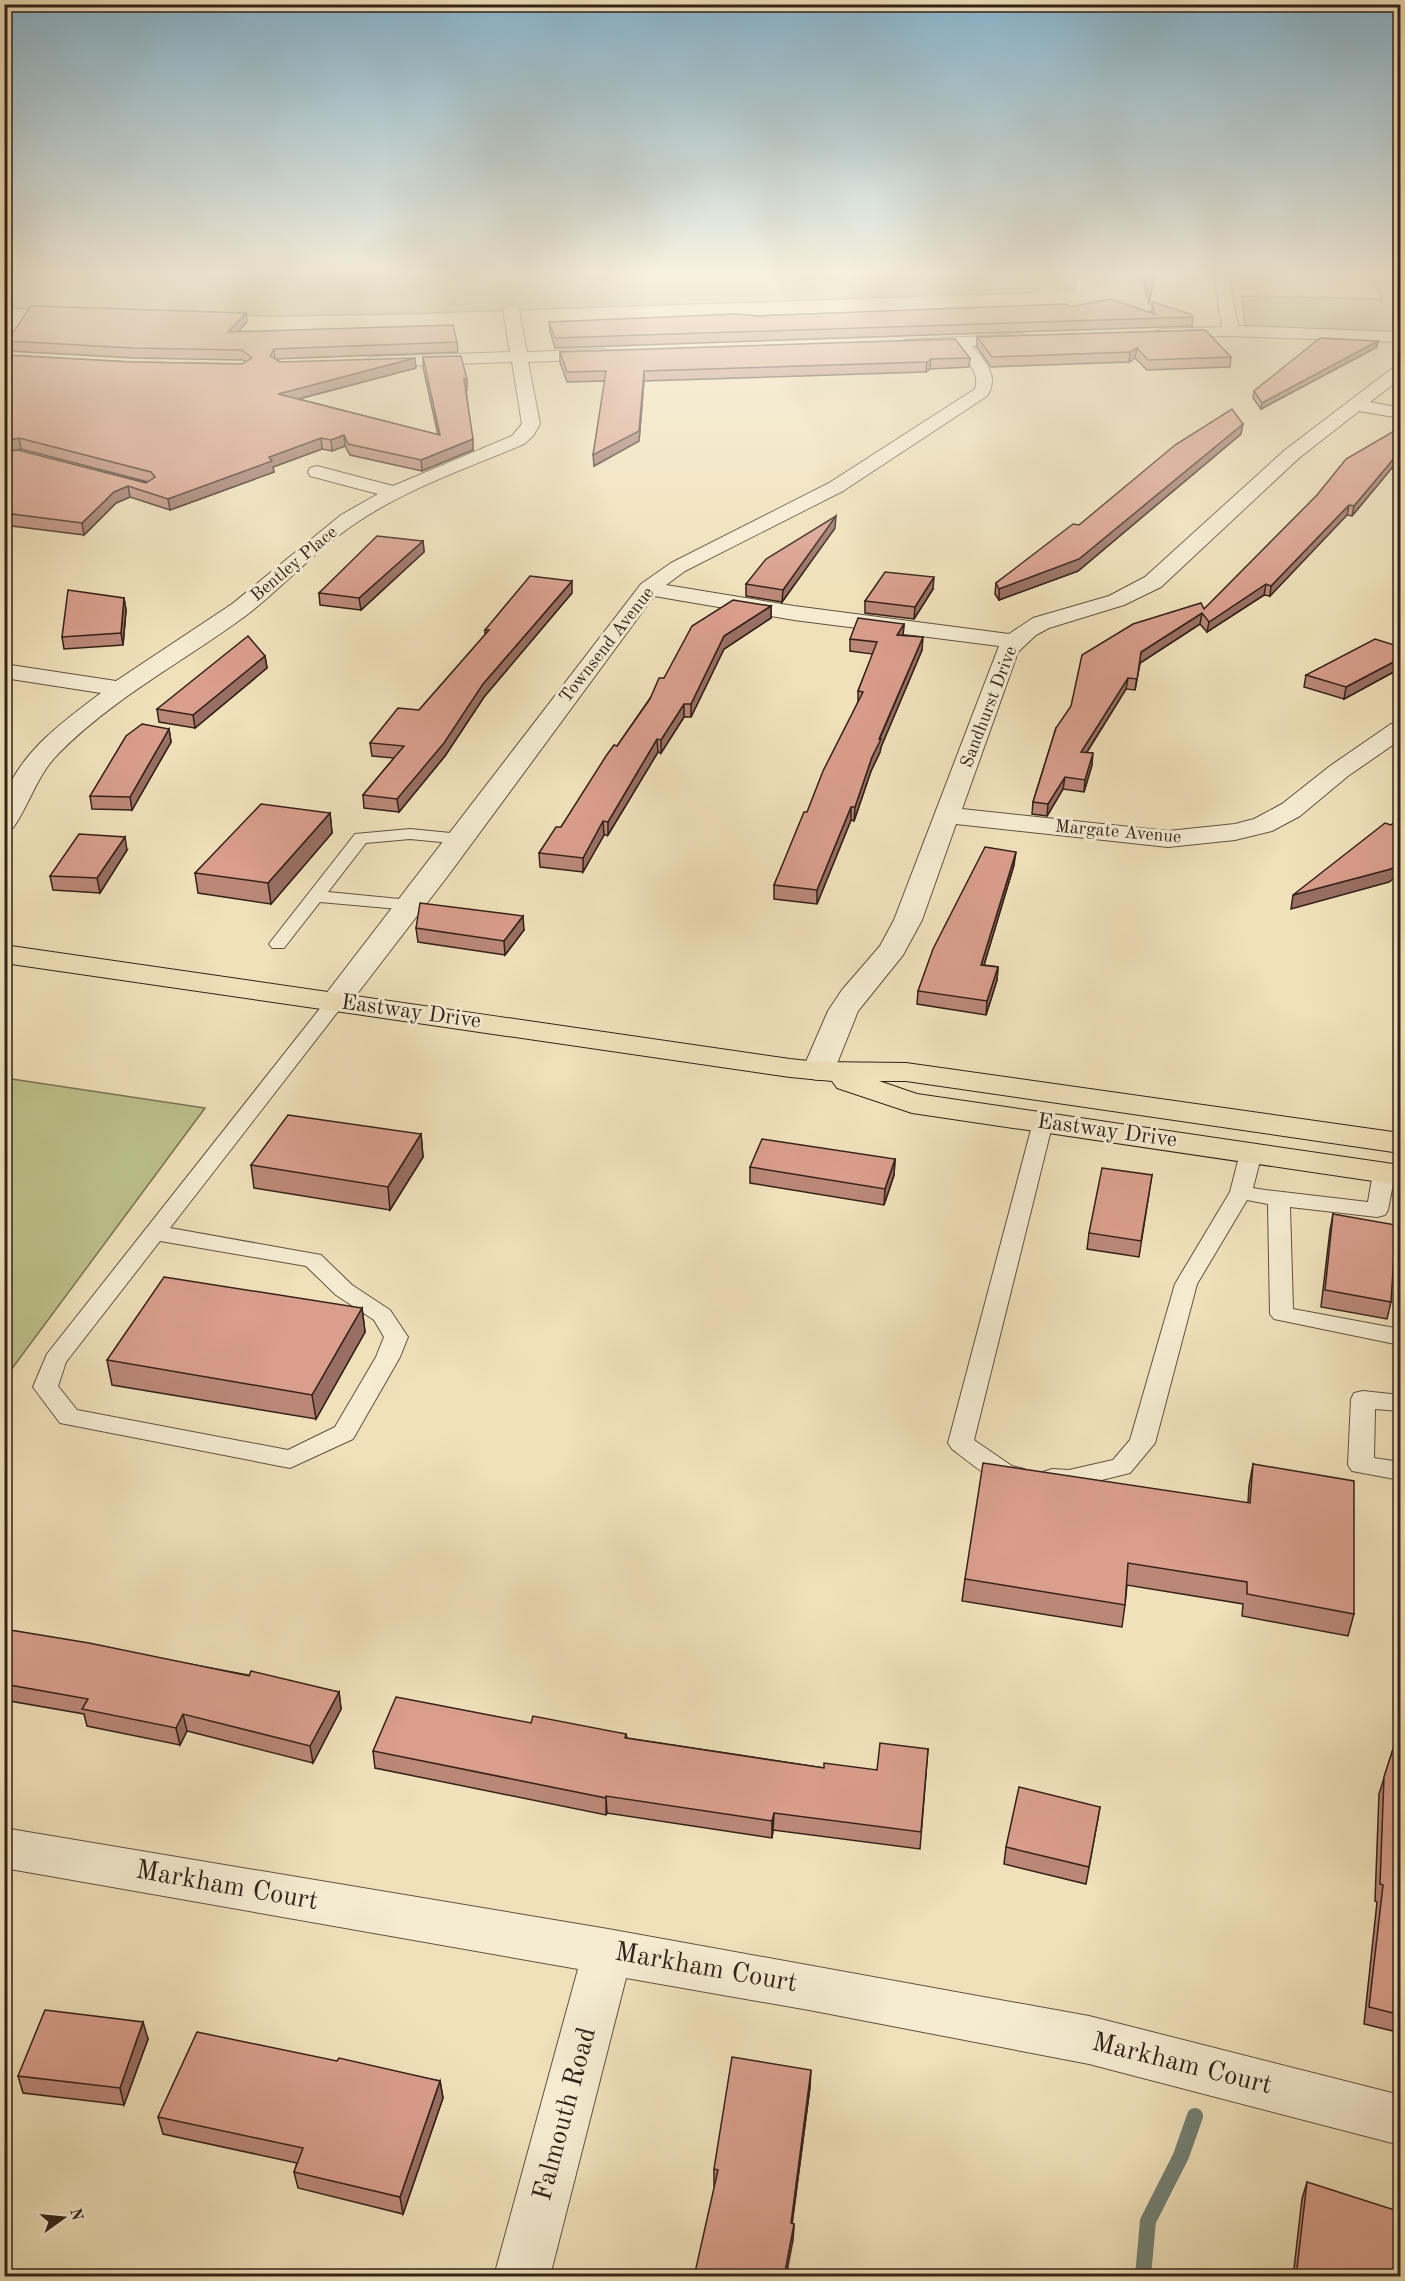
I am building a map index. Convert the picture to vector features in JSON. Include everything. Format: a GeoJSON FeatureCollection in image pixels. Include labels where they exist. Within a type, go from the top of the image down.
{"type":"FeatureCollection","features":[{"type":"Feature","properties":{"kind":"main road","name":"Eastway Drive"},"geometry":{"type":"LineString","coordinates":[[4,954],[818,1071],[906,1072],[1401,1143]]}},
{"type":"Feature","properties":{"kind":"main road","name":"Eastway Drive"},"geometry":{"type":"LineString","coordinates":[[818,1071],[912,1102],[1392,1174]]}},
{"type":"Feature","properties":{"kind":"street","name":"Bentley Place"},"geometry":{"type":"LineString","coordinates":[[4,822],[27,778],[48,750],[120,689],[240,609],[348,519],[395,492],[502,448],[527,432],[531,424],[524,380]]}},
{"type":"Feature","properties":{"kind":"street","name":"Townsend Avenue"},"geometry":{"type":"LineString","coordinates":[[336,1001],[649,589],[678,567],[853,477],[981,392],[987,385],[987,380]]}},
{"type":"Feature","properties":{"kind":"street","name":"Sandhurst Drive"},"geometry":{"type":"LineString","coordinates":[[818,1071],[843,1011],[893,949],[908,920],[1007,651],[1014,641],[1046,620],[1111,602],[1136,593],[1153,582],[1292,454],[1388,380]]}},
{"type":"Feature","properties":{"kind":"street"},"geometry":{"type":"LineString","coordinates":[[1356,405],[1401,413]]}},
{"type":"Feature","properties":{"kind":"street"},"geometry":{"type":"LineString","coordinates":[[317,472],[395,492]]}},
{"type":"Feature","properties":{"kind":"street"},"geometry":{"type":"LineString","coordinates":[[649,589],[794,613],[1014,641]]}},
{"type":"Feature","properties":{"kind":"street"},"geometry":{"type":"LineString","coordinates":[[4,671],[120,689]]}},
{"type":"Feature","properties":{"kind":"street","name":"Margate Avenue"},"geometry":{"type":"LineString","coordinates":[[948,815],[1168,839],[1235,832],[1263,825],[1291,810],[1339,771],[1401,729]]}},
{"type":"Feature","properties":{"kind":"street","name":"Markham Court"},"geometry":{"type":"LineString","coordinates":[[4,1848],[609,1951],[1089,2040],[1401,2120]]}},
{"type":"Feature","properties":{"kind":"street","name":"Falmouth Road"},"geometry":{"type":"LineString","coordinates":[[522,2277],[609,1951]]}},
{"type":"Feature","properties":{"kind":"lane"},"geometry":{"type":"LineString","coordinates":[[278,944],[361,838],[410,834],[461,839]]}},
{"type":"Feature","properties":{"kind":"lane"},"geometry":{"type":"LineString","coordinates":[[315,896],[411,905]]}},
{"type":"Feature","properties":{"kind":"lane"},"geometry":{"type":"LineString","coordinates":[[157,1233],[313,1260],[344,1290],[382,1315],[396,1337],[388,1357],[344,1433],[290,1459],[69,1417],[45,1387],[56,1360],[336,1001]]}},
{"type":"Feature","properties":{"kind":"lane"},"geometry":{"type":"LineString","coordinates":[[1043,1122],[961,1443],[1007,1475],[1069,1479],[1121,1467],[1142,1443],[1186,1284],[1241,1192],[1251,1152]]}},
{"type":"Feature","properties":{"kind":"lane"},"geometry":{"type":"LineString","coordinates":[[1241,1192],[1279,1199],[1377,1210],[1392,1174]]}},
{"type":"Feature","properties":{"kind":"lane"},"geometry":{"type":"LineString","coordinates":[[1279,1199],[1281,1314],[1401,1337]]}},
{"type":"Feature","properties":{"kind":"lane"},"geometry":{"type":"LineString","coordinates":[[1401,1403],[1363,1399],[1361,1465],[1401,1472]]}},
{"type":"Feature","properties":{"kind":"green space"},"geometry":{"type":"Polygon","coordinates":[[[5,1078],[205,1108],[4,1378],[5,1078]]]}},
{"type":"Feature","properties":{"kind":"building"},"geometry":{"type":"Polygon","coordinates":[[[4,380],[330,380],[278,394],[440,435],[428,380],[464,380],[473,439],[421,460],[348,444],[344,435],[331,440],[321,438],[269,457],[272,461],[168,499],[128,486],[114,492],[82,523],[4,513],[4,452],[18,450],[146,483],[155,477],[151,472],[19,438],[4,441],[4,380]]]}},
{"type":"Feature","properties":{"kind":"building"},"geometry":{"type":"Polygon","coordinates":[[[605,380],[643,380],[639,431],[593,455],[605,380]]]}},
{"type":"Feature","properties":{"kind":"building"},"geometry":{"type":"Polygon","coordinates":[[[1267,380],[1304,380],[1262,403],[1254,391],[1267,380]]]}},
{"type":"Feature","properties":{"kind":"building"},"geometry":{"type":"Polygon","coordinates":[[[1232,409],[1243,424],[1079,559],[999,589],[996,583],[1073,524],[1079,525],[1175,445],[1232,409]]]}},
{"type":"Feature","properties":{"kind":"building"},"geometry":{"type":"Polygon","coordinates":[[[1401,427],[1401,450],[1354,506],[1349,505],[1271,586],[1266,584],[1209,622],[1202,613],[1141,652],[1137,679],[1128,678],[1081,752],[1093,753],[1085,780],[1065,777],[1048,804],[1033,802],[1056,728],[1071,706],[1082,655],[1133,624],[1201,603],[1204,609],[1317,495],[1346,459],[1401,427]]]}},
{"type":"Feature","properties":{"kind":"building"},"geometry":{"type":"Polygon","coordinates":[[[836,516],[783,590],[746,584],[766,559],[836,516]]]}},
{"type":"Feature","properties":{"kind":"building"},"geometry":{"type":"Polygon","coordinates":[[[377,536],[423,541],[359,598],[319,593],[377,536]]]}},
{"type":"Feature","properties":{"kind":"building"},"geometry":{"type":"Polygon","coordinates":[[[885,572],[934,577],[915,607],[865,601],[885,572]]]}},
{"type":"Feature","properties":{"kind":"building"},"geometry":{"type":"Polygon","coordinates":[[[530,576],[572,581],[483,684],[444,743],[397,799],[363,795],[404,746],[370,743],[398,708],[419,710],[489,630],[485,630],[530,576]]]}},
{"type":"Feature","properties":{"kind":"building"},"geometry":{"type":"Polygon","coordinates":[[[68,590],[124,598],[121,633],[62,637],[68,590]]]}},
{"type":"Feature","properties":{"kind":"building"},"geometry":{"type":"Polygon","coordinates":[[[733,600],[771,606],[724,636],[691,704],[684,704],[661,740],[657,739],[608,822],[603,821],[583,858],[539,853],[556,827],[561,827],[606,756],[614,745],[617,746],[650,699],[659,678],[664,678],[692,626],[733,600]]]}},
{"type":"Feature","properties":{"kind":"building"},"geometry":{"type":"Polygon","coordinates":[[[858,618],[904,624],[897,635],[923,637],[879,739],[881,739],[872,757],[855,807],[851,807],[817,890],[774,885],[804,812],[807,812],[823,771],[863,692],[858,691],[877,642],[850,639],[858,618]]]}},
{"type":"Feature","properties":{"kind":"building"},"geometry":{"type":"Polygon","coordinates":[[[248,636],[265,656],[193,715],[157,709],[248,636]]]}},
{"type":"Feature","properties":{"kind":"building"},"geometry":{"type":"Polygon","coordinates":[[[1401,638],[1401,658],[1346,687],[1306,675],[1375,639],[1394,645],[1401,638]]]}},
{"type":"Feature","properties":{"kind":"building"},"geometry":{"type":"Polygon","coordinates":[[[142,724],[169,729],[130,797],[90,796],[126,736],[142,724]]]}},
{"type":"Feature","properties":{"kind":"building"},"geometry":{"type":"Polygon","coordinates":[[[261,804],[330,813],[268,883],[195,873],[261,804]]]}},
{"type":"Feature","properties":{"kind":"building"},"geometry":{"type":"Polygon","coordinates":[[[1401,816],[1401,861],[1391,869],[1293,895],[1385,823],[1391,825],[1401,816]]]}},
{"type":"Feature","properties":{"kind":"building"},"geometry":{"type":"Polygon","coordinates":[[[79,834],[125,837],[97,878],[50,876],[79,834]]]}},
{"type":"Feature","properties":{"kind":"building"},"geometry":{"type":"Polygon","coordinates":[[[985,847],[1016,852],[981,965],[998,967],[987,1001],[918,991],[933,949],[985,847]]]}},
{"type":"Feature","properties":{"kind":"building"},"geometry":{"type":"Polygon","coordinates":[[[420,903],[523,916],[504,941],[416,928],[420,903]]]}},
{"type":"Feature","properties":{"kind":"building"},"geometry":{"type":"Polygon","coordinates":[[[288,1115],[421,1134],[388,1187],[251,1165],[288,1115]]]}},
{"type":"Feature","properties":{"kind":"building"},"geometry":{"type":"Polygon","coordinates":[[[762,1139],[895,1159],[885,1189],[750,1167],[762,1139]]]}},
{"type":"Feature","properties":{"kind":"building"},"geometry":{"type":"Polygon","coordinates":[[[1102,1168],[1152,1175],[1141,1241],[1089,1233],[1102,1168]]]}},
{"type":"Feature","properties":{"kind":"building"},"geometry":{"type":"Polygon","coordinates":[[[1333,1214],[1396,1225],[1391,1302],[1325,1290],[1333,1214]]]}},
{"type":"Feature","properties":{"kind":"building"},"geometry":{"type":"Polygon","coordinates":[[[164,1277],[362,1308],[312,1395],[107,1360],[164,1277]]]}},
{"type":"Feature","properties":{"kind":"building"},"geometry":{"type":"Polygon","coordinates":[[[983,1463],[1250,1503],[1253,1464],[1354,1481],[1354,1614],[1247,1594],[1247,1582],[1128,1563],[1125,1605],[965,1579],[983,1463]]]}},
{"type":"Feature","properties":{"kind":"building"},"geometry":{"type":"Polygon","coordinates":[[[4,1629],[89,1643],[249,1676],[251,1671],[339,1692],[310,1746],[183,1714],[176,1728],[82,1709],[88,1699],[4,1684],[4,1629]]]}},
{"type":"Feature","properties":{"kind":"building"},"geometry":{"type":"Polygon","coordinates":[[[396,1697],[531,1723],[533,1716],[626,1734],[625,1738],[824,1768],[824,1763],[877,1770],[880,1743],[928,1749],[921,1832],[774,1813],[772,1821],[606,1796],[606,1798],[373,1751],[396,1697]]]}},
{"type":"Feature","properties":{"kind":"building"},"geometry":{"type":"Polygon","coordinates":[[[1401,1724],[1401,2015],[1369,2007],[1383,1885],[1380,1884],[1384,1777],[1401,1724]]]}},
{"type":"Feature","properties":{"kind":"building"},"geometry":{"type":"Polygon","coordinates":[[[1019,1787],[1100,1807],[1089,1867],[1006,1847],[1019,1787]]]}},
{"type":"Feature","properties":{"kind":"building"},"geometry":{"type":"Polygon","coordinates":[[[45,2010],[143,2022],[120,2088],[18,2076],[45,2010]]]}},
{"type":"Feature","properties":{"kind":"building"},"geometry":{"type":"Polygon","coordinates":[[[197,2032],[337,2061],[339,2058],[440,2081],[400,2197],[294,2172],[303,2148],[158,2117],[197,2032]]]}},
{"type":"Feature","properties":{"kind":"building"},"geometry":{"type":"Polygon","coordinates":[[[732,2057],[811,2070],[791,2223],[794,2224],[784,2277],[694,2277],[718,2170],[714,2169],[732,2057]]]}},
{"type":"Feature","properties":{"kind":"building"},"geometry":{"type":"Polygon","coordinates":[[[1307,2182],[1401,2212],[1401,2277],[1296,2277],[1307,2182]]]}},
{"type":"Feature","properties":{"kind":"waterway"},"geometry":{"type":"LineString","coordinates":[[1143,2276],[1148,2221],[1181,2156],[1195,2116]]}}]}
